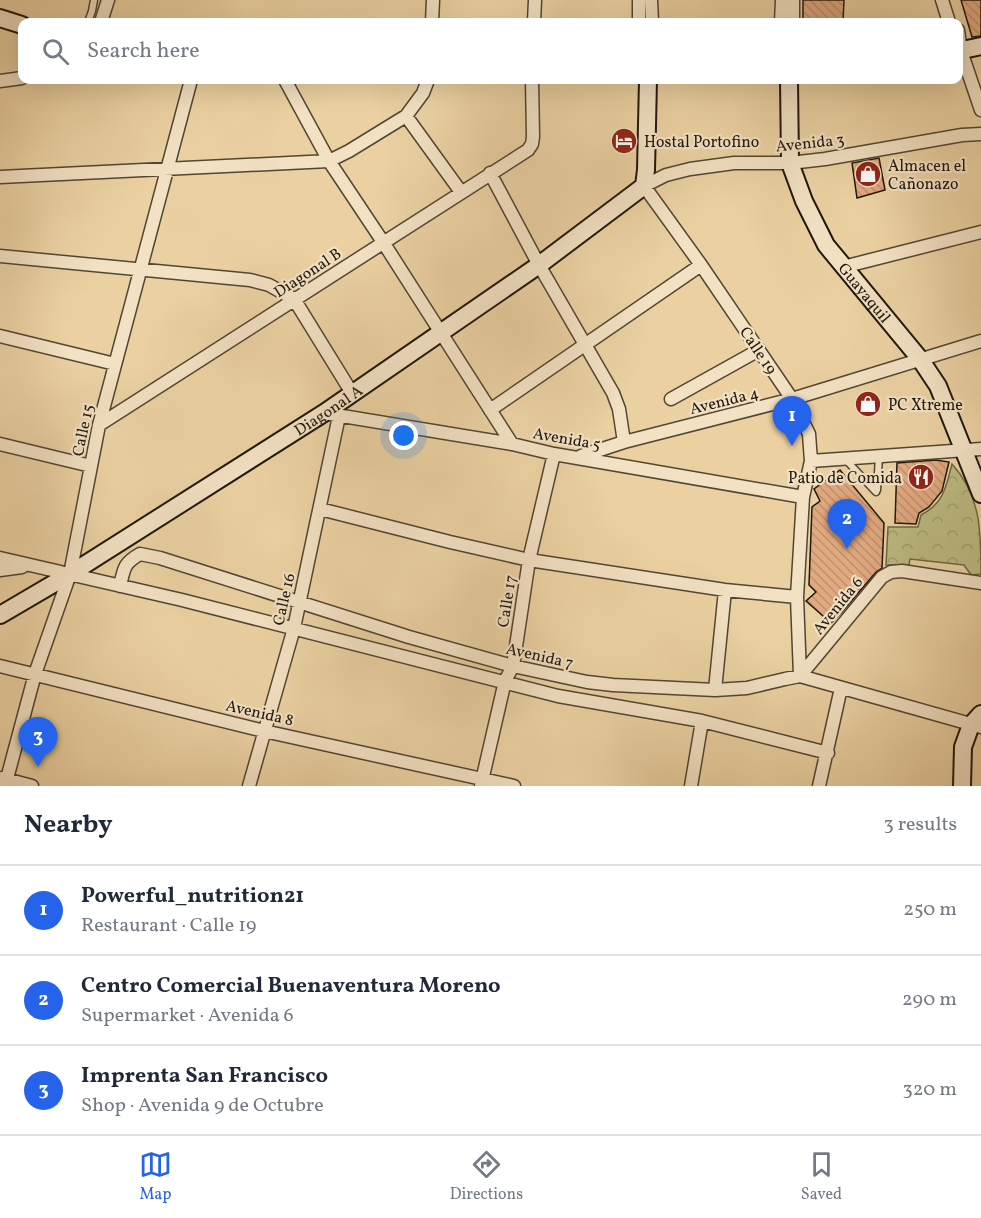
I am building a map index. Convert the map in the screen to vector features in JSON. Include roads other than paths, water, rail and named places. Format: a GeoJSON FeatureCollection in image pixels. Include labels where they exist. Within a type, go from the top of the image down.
{"type":"FeatureCollection","features":[{"type":"Feature","properties":{"kind":"street"},"geometry":{"type":"LineString","coordinates":[[102,18],[108,0]]}},
{"type":"Feature","properties":{"kind":"street"},"geometry":{"type":"LineString","coordinates":[[432,18],[433,0]]}},
{"type":"Feature","properties":{"kind":"street"},"geometry":{"type":"LineString","coordinates":[[534,18],[535,0]]}},
{"type":"Feature","properties":{"kind":"street"},"geometry":{"type":"LineString","coordinates":[[639,0],[639,18]]}},
{"type":"Feature","properties":{"kind":"street"},"geometry":{"type":"LineString","coordinates":[[651,0],[652,18]]}},
{"type":"Feature","properties":{"kind":"street"},"geometry":{"type":"LineString","coordinates":[[781,18],[782,0]]}},
{"type":"Feature","properties":{"kind":"street"},"geometry":{"type":"LineString","coordinates":[[793,0],[793,18]]}},
{"type":"Feature","properties":{"kind":"street"},"geometry":{"type":"LineString","coordinates":[[942,0],[948,18]]}},
{"type":"Feature","properties":{"kind":"street"},"geometry":{"type":"LineString","coordinates":[[950,0],[955,18]]}},
{"type":"Feature","properties":{"kind":"street"},"geometry":{"type":"LineString","coordinates":[[0,18],[18,25]]}},
{"type":"Feature","properties":{"kind":"street"},"geometry":{"type":"LineString","coordinates":[[963,49],[981,46]]}},
{"type":"Feature","properties":{"kind":"street"},"geometry":{"type":"LineString","coordinates":[[963,58],[981,110]]}},
{"type":"Feature","properties":{"kind":"street"},"geometry":{"type":"LineString","coordinates":[[0,81],[18,79]]}},
{"type":"Feature","properties":{"kind":"street","name":"Calle 15"},"geometry":{"type":"LineString","coordinates":[[4,781],[35,674],[70,574],[99,425],[139,268],[190,84]]}},
{"type":"Feature","properties":{"kind":"street"},"geometry":{"type":"LineString","coordinates":[[287,84],[329,161],[512,444]]}},
{"type":"Feature","properties":{"kind":"street"},"geometry":{"type":"LineString","coordinates":[[0,177],[329,161],[406,116],[423,93],[426,84]]}},
{"type":"Feature","properties":{"kind":"street","name":"Diagonal B"},"geometry":{"type":"LineString","coordinates":[[99,425],[528,150],[532,144],[532,84]]}},
{"type":"Feature","properties":{"kind":"street"},"geometry":{"type":"LineString","coordinates":[[644,186],[648,84]]}},
{"type":"Feature","properties":{"kind":"street","name":"Guayaquil"},"geometry":{"type":"LineString","coordinates":[[789,84],[790,163],[804,201],[826,244],[920,359],[938,386],[981,494]]}},
{"type":"Feature","properties":{"kind":"street"},"geometry":{"type":"LineString","coordinates":[[406,116],[461,192]]}},
{"type":"Feature","properties":{"kind":"street","name":"Avenida 3"},"geometry":{"type":"LineString","coordinates":[[644,186],[666,175],[734,163],[790,163],[825,159],[962,135],[981,134]]}},
{"type":"Feature","properties":{"kind":"street"},"geometry":{"type":"LineString","coordinates":[[490,173],[539,265],[613,393],[619,409],[624,442]]}},
{"type":"Feature","properties":{"kind":"street","name":"Calle 19"},"geometry":{"type":"LineString","coordinates":[[644,186],[792,399],[809,434],[812,460],[803,497],[797,597],[800,676]]}},
{"type":"Feature","properties":{"kind":"street","name":"Diagonal A"},"geometry":{"type":"LineString","coordinates":[[0,615],[332,414],[352,393],[539,265],[644,186]]}},
{"type":"Feature","properties":{"kind":"street"},"geometry":{"type":"LineString","coordinates":[[843,267],[981,232]]}},
{"type":"Feature","properties":{"kind":"street"},"geometry":{"type":"LineString","coordinates":[[0,256],[139,268],[250,280],[269,285],[294,299],[352,393]]}},
{"type":"Feature","properties":{"kind":"street"},"geometry":{"type":"LineString","coordinates":[[490,410],[700,265]]}},
{"type":"Feature","properties":{"kind":"street"},"geometry":{"type":"LineString","coordinates":[[0,336],[115,364]]}},
{"type":"Feature","properties":{"kind":"street","name":"Avenida 4"},"geometry":{"type":"LineString","coordinates":[[577,457],[624,442],[792,399],[981,341]]}},
{"type":"Feature","properties":{"kind":"street"},"geometry":{"type":"LineString","coordinates":[[671,399],[759,350]]}},
{"type":"Feature","properties":{"kind":"street","name":"Avenida 5"},"geometry":{"type":"LineString","coordinates":[[332,414],[803,497]]}},
{"type":"Feature","properties":{"kind":"street","name":"Calle 16"},"geometry":{"type":"LineString","coordinates":[[249,786],[300,602],[320,509],[332,414]]}},
{"type":"Feature","properties":{"kind":"street"},"geometry":{"type":"LineString","coordinates":[[0,444],[91,466]]}},
{"type":"Feature","properties":{"kind":"street"},"geometry":{"type":"LineString","coordinates":[[812,460],[981,449]]}},
{"type":"Feature","properties":{"kind":"street","name":"Calle 17"},"geometry":{"type":"LineString","coordinates":[[482,782],[505,681],[513,666],[529,560],[554,454]]}},
{"type":"Feature","properties":{"kind":"street"},"geometry":{"type":"LineString","coordinates":[[320,509],[529,560],[725,590],[797,597]]}},
{"type":"Feature","properties":{"kind":"street"},"geometry":{"type":"LineString","coordinates":[[120,586],[124,567],[129,560],[140,554],[126,539]]}},
{"type":"Feature","properties":{"kind":"street","name":"Avenida 7"},"geometry":{"type":"LineString","coordinates":[[140,554],[160,558],[409,637],[513,666],[587,682],[715,690],[747,687],[800,676],[978,722]]}},
{"type":"Feature","properties":{"kind":"street","name":"Avenida 7"},"geometry":{"type":"LineString","coordinates":[[0,558],[294,628],[558,696],[702,721],[828,753]]}},
{"type":"Feature","properties":{"kind":"street"},"geometry":{"type":"LineString","coordinates":[[0,570],[29,566]]}},
{"type":"Feature","properties":{"kind":"street","name":"Avenida 6"},"geometry":{"type":"LineString","coordinates":[[800,676],[882,577],[891,572],[902,571],[981,583]]}},
{"type":"Feature","properties":{"kind":"street"},"geometry":{"type":"LineString","coordinates":[[715,690],[725,590]]}},
{"type":"Feature","properties":{"kind":"street","name":"Avenida 8"},"geometry":{"type":"LineString","coordinates":[[0,666],[482,782],[514,786]]}},
{"type":"Feature","properties":{"kind":"street"},"geometry":{"type":"LineString","coordinates":[[819,786],[841,688]]}},
{"type":"Feature","properties":{"kind":"street"},"geometry":{"type":"LineString","coordinates":[[691,786],[702,721]]}},
{"type":"Feature","properties":{"kind":"street"},"geometry":{"type":"LineString","coordinates":[[962,786],[963,747],[978,722]]}},
{"type":"Feature","properties":{"kind":"street"},"geometry":{"type":"LineString","coordinates":[[4,781],[32,786]]}},
{"type":"Feature","properties":{"kind":"lane"},"geometry":{"type":"LineString","coordinates":[[89,18],[94,0]]}},
{"type":"Feature","properties":{"kind":"lane"},"geometry":{"type":"LineString","coordinates":[[845,458],[876,492],[878,490],[879,456]]}},
{"type":"Feature","properties":{"kind":"place","name":"Hostal Portofino"},"geometry":{"type":"Point","coordinates":[624,141]}},
{"type":"Feature","properties":{"kind":"place","name":"Almacen el Cañonazo"},"geometry":{"type":"Point","coordinates":[868,174]}},
{"type":"Feature","properties":{"kind":"place","name":"PC Xtreme"},"geometry":{"type":"Point","coordinates":[868,404]}},
{"type":"Feature","properties":{"kind":"place","name":"Powerful_nutrition21"},"geometry":{"type":"Point","coordinates":[792,446]}},
{"type":"Feature","properties":{"kind":"place","name":"Patio de Comida"},"geometry":{"type":"Point","coordinates":[921,477]}},
{"type":"Feature","properties":{"kind":"place","name":"Centro Comercial Buenaventura Moreno"},"geometry":{"type":"Point","coordinates":[847,549]}},
{"type":"Feature","properties":{"kind":"place","name":"Imprenta San Francisco"},"geometry":{"type":"Point","coordinates":[38,767]}}]}
